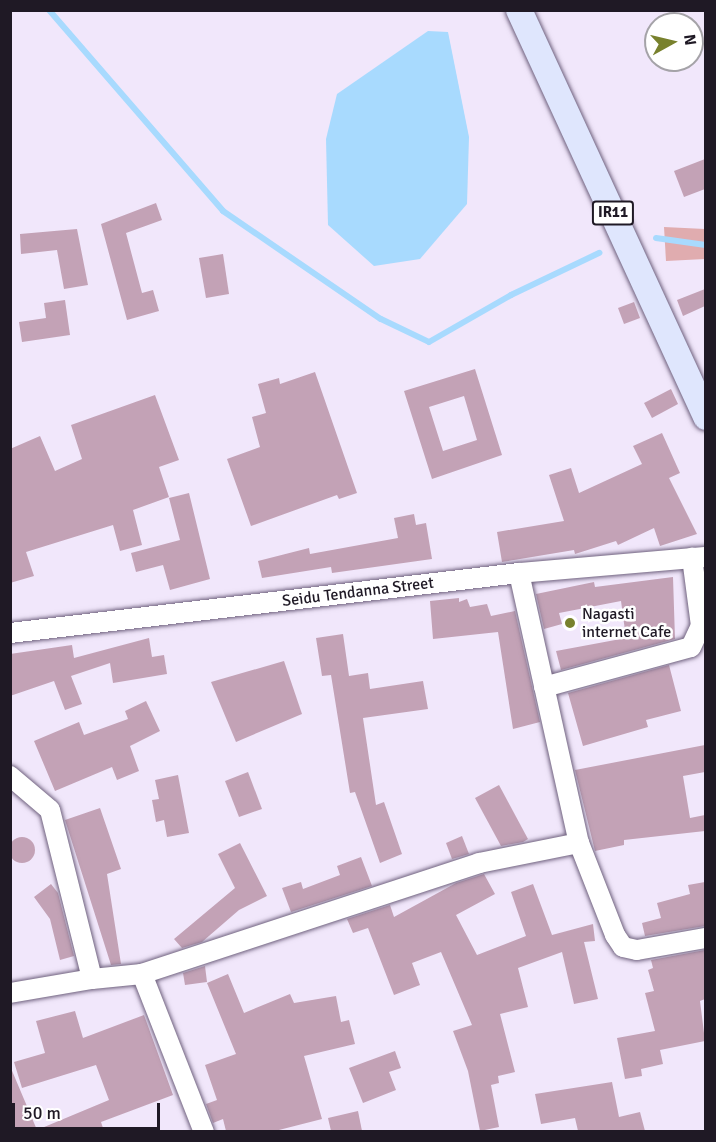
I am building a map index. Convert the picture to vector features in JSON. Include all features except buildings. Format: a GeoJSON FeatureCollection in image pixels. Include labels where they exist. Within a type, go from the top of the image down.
{"type":"FeatureCollection","features":[{"type":"Feature","properties":{"kind":"main road","name":"IR11"},"geometry":{"type":"LineString","coordinates":[[519,10],[705,417]]}},
{"type":"Feature","properties":{"kind":"street","name":"Seidu Tendanna Street"},"geometry":{"type":"LineString","coordinates":[[10,633],[519,573],[699,557]]}},
{"type":"Feature","properties":{"kind":"street"},"geometry":{"type":"LineString","coordinates":[[544,687],[691,646],[701,626],[699,557]]}},
{"type":"Feature","properties":{"kind":"street"},"geometry":{"type":"LineString","coordinates":[[519,573],[579,843],[623,947],[637,950],[705,938]]}},
{"type":"Feature","properties":{"kind":"street"},"geometry":{"type":"LineString","coordinates":[[10,776],[50,810],[92,979]]}},
{"type":"Feature","properties":{"kind":"street"},"geometry":{"type":"LineString","coordinates":[[10,993],[92,979],[142,974],[479,863],[579,843]]}},
{"type":"Feature","properties":{"kind":"street"},"geometry":{"type":"LineString","coordinates":[[142,974],[204,1131]]}},
{"type":"Feature","properties":{"kind":"shaded area"},"geometry":{"type":"Polygon","coordinates":[[[664,227],[705,229],[705,259],[666,261],[664,227]]]}},
{"type":"Feature","properties":{"kind":"water"},"geometry":{"type":"Polygon","coordinates":[[[428,31],[448,32],[469,137],[467,204],[420,259],[374,266],[328,225],[326,139],[337,94],[428,31]]]}},
{"type":"Feature","properties":{"kind":"waterway"},"geometry":{"type":"LineString","coordinates":[[49,10],[223,211],[381,319],[429,342],[511,295],[599,253]]}},
{"type":"Feature","properties":{"kind":"waterway"},"geometry":{"type":"LineString","coordinates":[[656,238],[706,245]]}},
{"type":"Feature","properties":{"kind":"place","name":"Nagasti internet Cafe"},"geometry":{"type":"Point","coordinates":[570,623]}}]}
